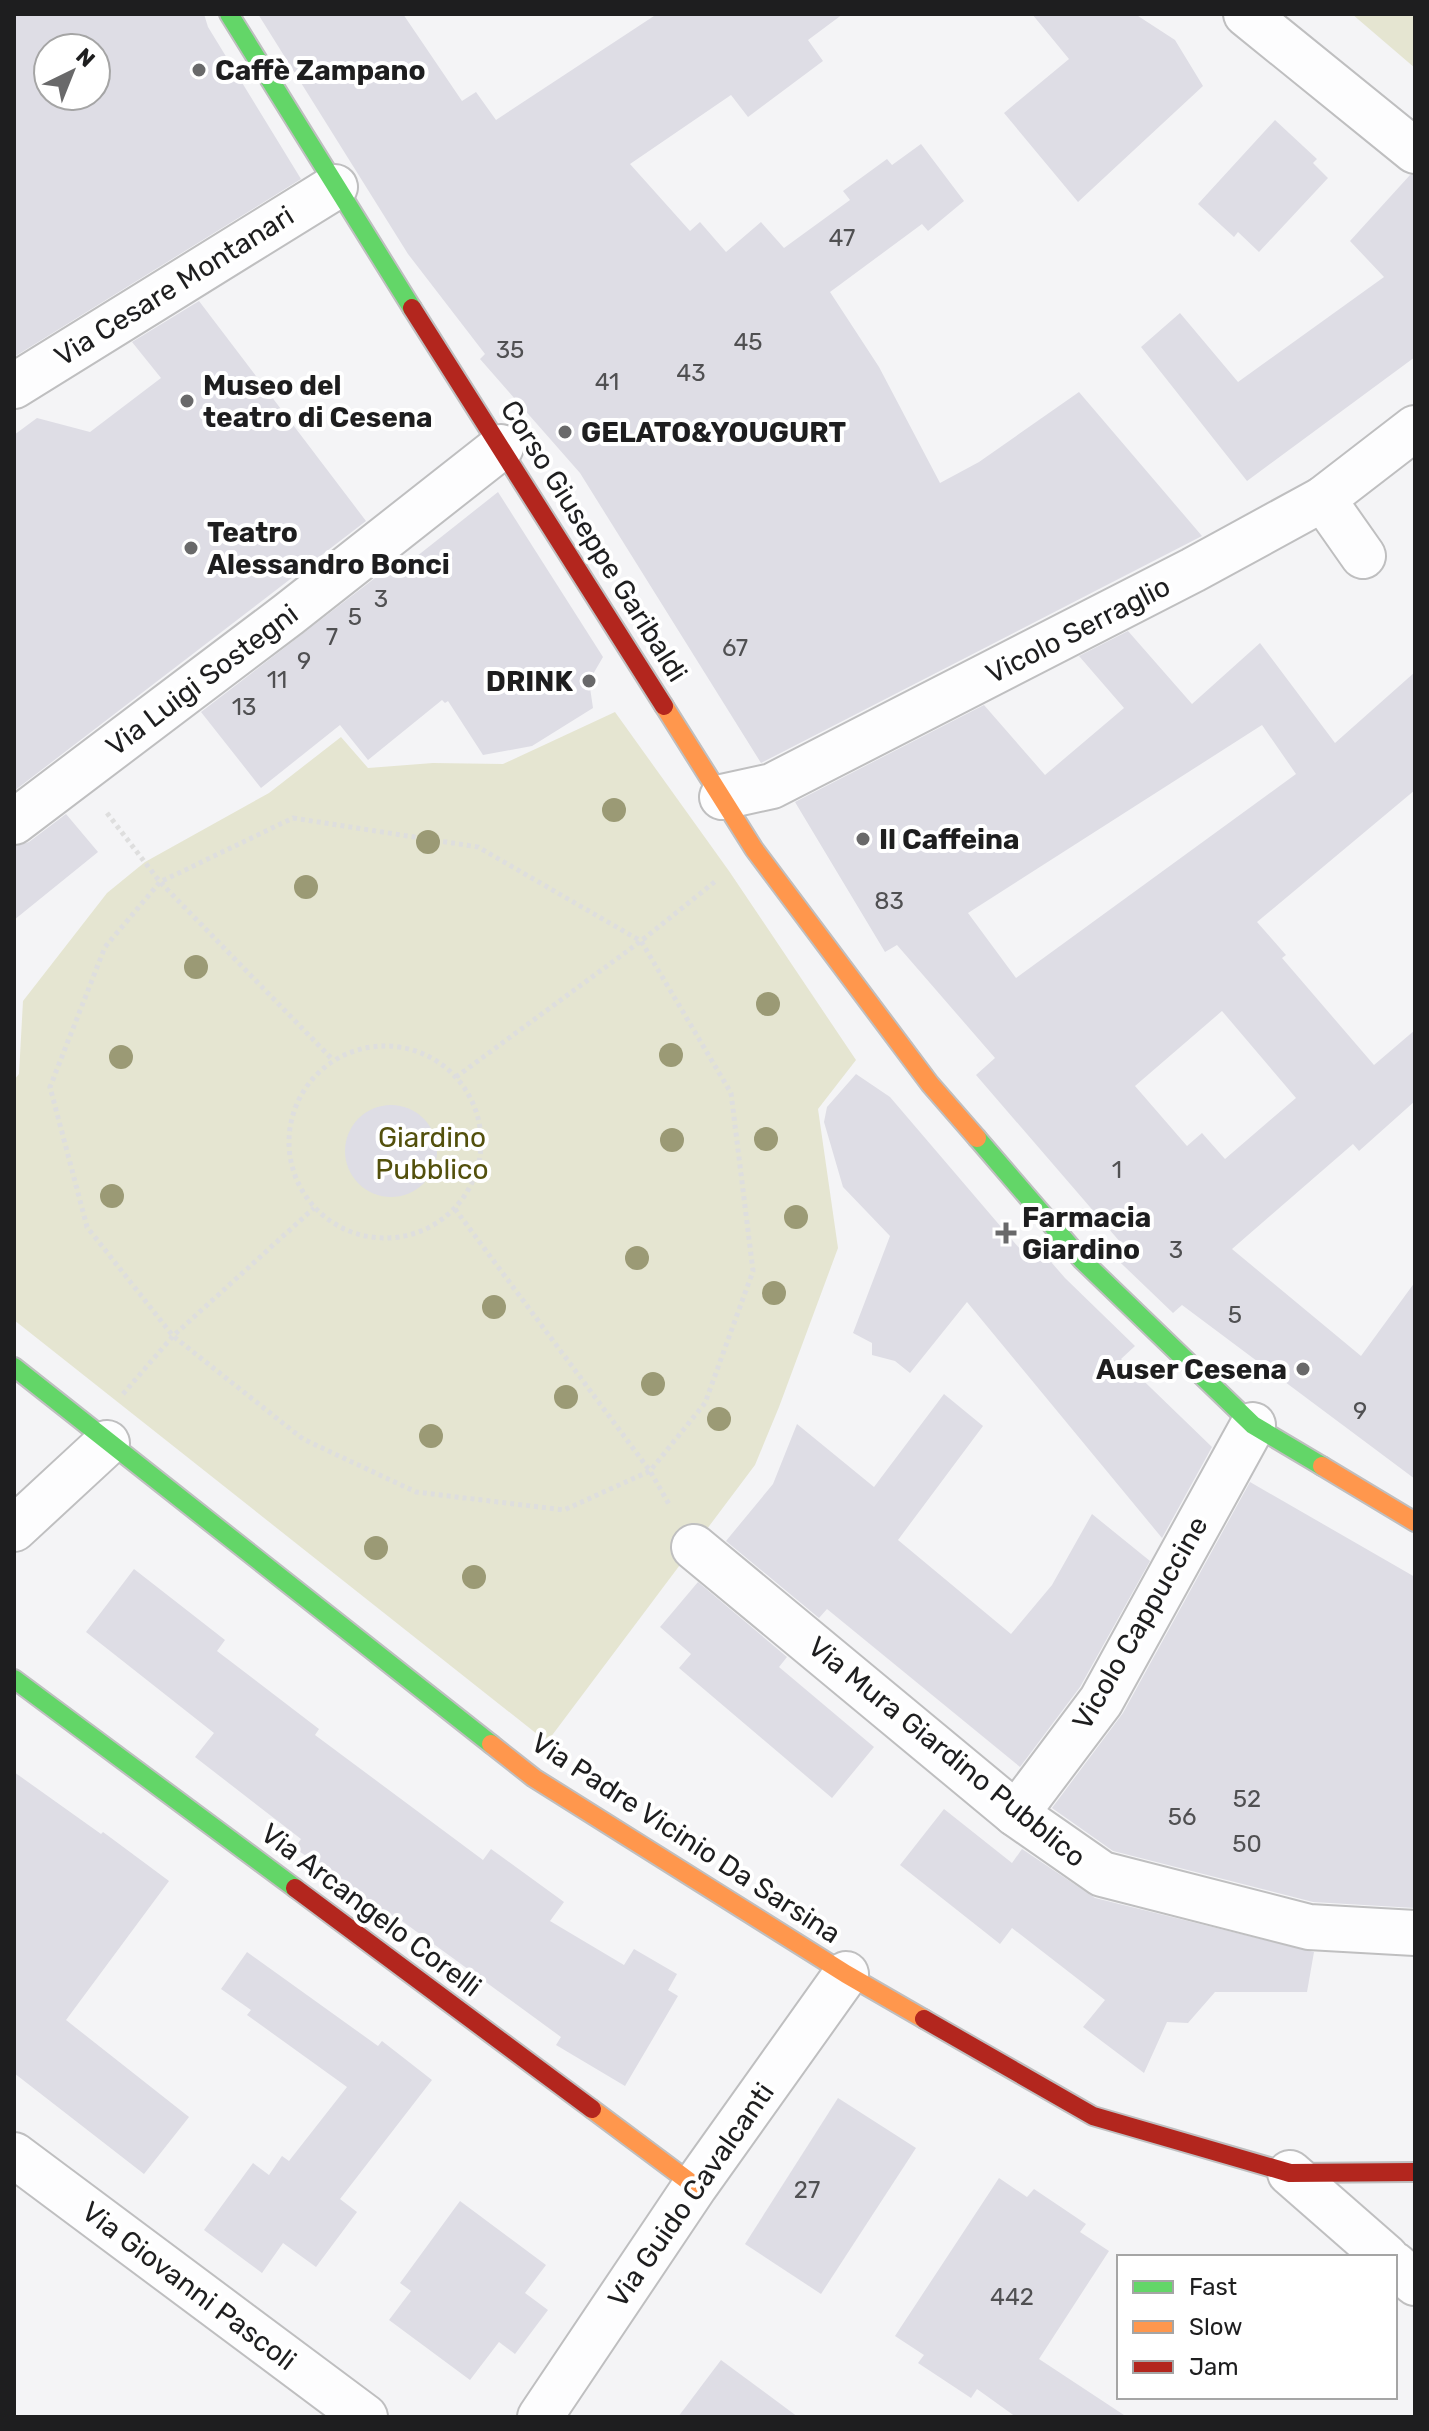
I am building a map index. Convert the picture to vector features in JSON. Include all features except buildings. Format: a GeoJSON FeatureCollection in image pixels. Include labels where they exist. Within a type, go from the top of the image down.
{"type":"FeatureCollection","features":[{"type":"Feature","properties":{"kind":"street","name":"Corso Giuseppe Garibaldi"},"geometry":{"type":"LineString","coordinates":[[229,14],[754,849],[930,1084],[1082,1260],[1253,1425],[1415,1522]]}},
{"type":"Feature","properties":{"kind":"street"},"geometry":{"type":"LineString","coordinates":[[1246,14],[1415,151]]}},
{"type":"Feature","properties":{"kind":"street","name":"Via Cesare Montanari"},"geometry":{"type":"LineString","coordinates":[[14,385],[335,187]]}},
{"type":"Feature","properties":{"kind":"street","name":"Vicolo Serraglio"},"geometry":{"type":"LineString","coordinates":[[722,797],[772,786],[1193,570],[1323,499],[1415,428]]}},
{"type":"Feature","properties":{"kind":"street","name":"Via Luigi Sostegni"},"geometry":{"type":"LineString","coordinates":[[14,822],[301,605],[501,447]]}},
{"type":"Feature","properties":{"kind":"street"},"geometry":{"type":"LineString","coordinates":[[1323,499],[1363,556]]}},
{"type":"Feature","properties":{"kind":"street","name":"Via Padre Vicinio Da Sarsina"},"geometry":{"type":"LineString","coordinates":[[14,1367],[534,1778],[846,1974],[1093,2116],[1290,2173],[1415,2172]]}},
{"type":"Feature","properties":{"kind":"street","name":"Vicolo Cappuccine"},"geometry":{"type":"LineString","coordinates":[[1016,1814],[1101,1701],[1253,1425]]}},
{"type":"Feature","properties":{"kind":"street"},"geometry":{"type":"LineString","coordinates":[[14,1529],[107,1443]]}},
{"type":"Feature","properties":{"kind":"street","name":"Via Mura Giardino Pubblico"},"geometry":{"type":"LineString","coordinates":[[694,1547],[1016,1814],[1102,1874],[1309,1927],[1415,1933]]}},
{"type":"Feature","properties":{"kind":"street","name":"Via Arcangelo Corelli"},"geometry":{"type":"LineString","coordinates":[[14,1679],[695,2186]]}},
{"type":"Feature","properties":{"kind":"street","name":"Via Guido Cavalcanti"},"geometry":{"type":"LineString","coordinates":[[540,2417],[695,2186],[846,1974]]}},
{"type":"Feature","properties":{"kind":"street","name":"Via Giovanni Pascoli"},"geometry":{"type":"LineString","coordinates":[[14,2155],[365,2417]]}},
{"type":"Feature","properties":{"kind":"street"},"geometry":{"type":"LineString","coordinates":[[1290,2173],[1384,2255]]}},
{"type":"Feature","properties":{"kind":"street"},"geometry":{"type":"LineString","coordinates":[[1397,2267],[1415,2283]]}},
{"type":"Feature","properties":{"kind":"path"},"geometry":{"type":"LineString","coordinates":[[78,775],[160,882],[333,1060]]}},
{"type":"Feature","properties":{"kind":"path"},"geometry":{"type":"LineString","coordinates":[[293,818],[478,847],[641,941],[731,1093],[753,1271],[705,1403],[650,1471],[564,1510],[416,1492],[303,1439],[173,1336],[87,1227],[50,1087],[105,947],[160,882],[293,818]]}},
{"type":"Feature","properties":{"kind":"path"},"geometry":{"type":"LineString","coordinates":[[456,1077],[641,941],[718,879]]}},
{"type":"Feature","properties":{"kind":"path"},"geometry":{"type":"LineString","coordinates":[[396,1046],[429,1057],[456,1077],[474,1104],[481,1136],[473,1181],[455,1209],[426,1230],[394,1238],[373,1238],[341,1228],[314,1208],[302,1191],[289,1160],[289,1126],[308,1083],[333,1060],[362,1048],[396,1046]]}},
{"type":"Feature","properties":{"kind":"path"},"geometry":{"type":"LineString","coordinates":[[117,1400],[173,1336],[314,1208]]}},
{"type":"Feature","properties":{"kind":"path"},"geometry":{"type":"LineString","coordinates":[[455,1209],[650,1471],[694,1547]]}},
{"type":"Feature","properties":{"kind":"green space"},"geometry":{"type":"Polygon","coordinates":[[[1352,14],[1415,14],[1415,68],[1352,14]]]}},
{"type":"Feature","properties":{"kind":"green space","name":"Giardino Pubblico"},"geometry":{"type":"Polygon","coordinates":[[[615,712],[729,871],[856,1060],[818,1109],[838,1248],[755,1465],[547,1742],[14,1320],[14,1080],[19,1074],[23,1001],[107,893],[145,862],[269,793],[341,737],[368,768],[433,763],[503,764],[615,712]]]}},
{"type":"Feature","properties":{"kind":"traffic: fast"},"geometry":{"type":"LineString","coordinates":[[229,14],[412,308]]}},
{"type":"Feature","properties":{"kind":"traffic: fast"},"geometry":{"type":"LineString","coordinates":[[977,1138],[1082,1260],[1253,1425],[1322,1466]]}},
{"type":"Feature","properties":{"kind":"traffic: fast"},"geometry":{"type":"LineString","coordinates":[[14,1367],[491,1744]]}},
{"type":"Feature","properties":{"kind":"traffic: fast"},"geometry":{"type":"LineString","coordinates":[[14,1679],[295,1888]]}},
{"type":"Feature","properties":{"kind":"traffic: slow"},"geometry":{"type":"LineString","coordinates":[[664,706],[754,849],[930,1084],[977,1138]]}},
{"type":"Feature","properties":{"kind":"traffic: slow"},"geometry":{"type":"LineString","coordinates":[[1322,1466],[1415,1522]]}},
{"type":"Feature","properties":{"kind":"traffic: slow"},"geometry":{"type":"LineString","coordinates":[[491,1744],[534,1778],[846,1974],[924,2019]]}},
{"type":"Feature","properties":{"kind":"traffic: slow"},"geometry":{"type":"LineString","coordinates":[[592,2109],[695,2186]]}},
{"type":"Feature","properties":{"kind":"traffic: jam"},"geometry":{"type":"LineString","coordinates":[[412,308],[664,706]]}},
{"type":"Feature","properties":{"kind":"traffic: jam"},"geometry":{"type":"LineString","coordinates":[[295,1888],[592,2109]]}},
{"type":"Feature","properties":{"kind":"traffic: jam"},"geometry":{"type":"LineString","coordinates":[[924,2019],[1093,2116],[1290,2173],[1415,2172]]}},
{"type":"Feature","properties":{"kind":"place","name":"Caffè Zampano"},"geometry":{"type":"Point","coordinates":[199,70]}},
{"type":"Feature","properties":{"kind":"place","name":"Museo del teatro di Cesena"},"geometry":{"type":"Point","coordinates":[187,401]}},
{"type":"Feature","properties":{"kind":"place","name":"GELATO&YOUGURT"},"geometry":{"type":"Point","coordinates":[565,432]}},
{"type":"Feature","properties":{"kind":"place","name":"Teatro Alessandro Bonci"},"geometry":{"type":"Point","coordinates":[191,548]}},
{"type":"Feature","properties":{"kind":"place","name":"DRINK"},"geometry":{"type":"Point","coordinates":[589,681]}},
{"type":"Feature","properties":{"kind":"place","name":"Il Caffeina"},"geometry":{"type":"Point","coordinates":[863,839]}},
{"type":"Feature","properties":{"kind":"place","name":"Farmacia Giardino"},"geometry":{"type":"Point","coordinates":[1006,1233]}},
{"type":"Feature","properties":{"kind":"place","name":"Auser Cesena"},"geometry":{"type":"Point","coordinates":[1303,1369]}}]}
